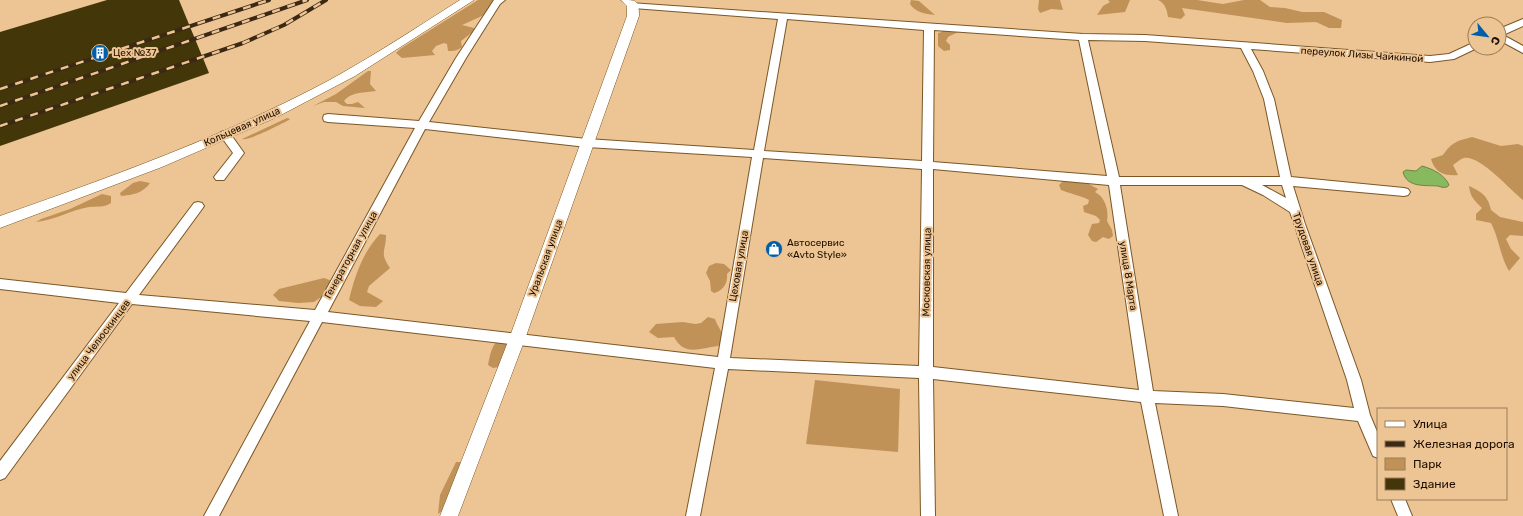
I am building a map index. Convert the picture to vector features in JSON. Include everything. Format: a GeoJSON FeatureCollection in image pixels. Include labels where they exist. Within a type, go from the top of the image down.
{"type":"FeatureCollection","features":[{"type":"Feature","properties":{"kind":"street","name":"Кольцевая улица"},"geometry":{"type":"LineString","coordinates":[[0,222],[139,171],[225,135],[311,95],[468,0]]}},
{"type":"Feature","properties":{"kind":"street","name":"Генераторная улица"},"geometry":{"type":"LineString","coordinates":[[211,516],[422,125],[461,58],[496,2],[500,0]]}},
{"type":"Feature","properties":{"kind":"street","name":"переулок Лизы Чайкиной"},"geometry":{"type":"LineString","coordinates":[[630,2],[783,16],[929,27],[1083,37],[1145,38],[1245,47],[1430,59],[1451,57],[1467,49]]}},
{"type":"Feature","properties":{"kind":"street","name":"Уральская улица"},"geometry":{"type":"LineString","coordinates":[[449,516],[517,339],[632,16],[630,2]]}},
{"type":"Feature","properties":{"kind":"street","name":"Цеховая улица"},"geometry":{"type":"LineString","coordinates":[[693,516],[723,363],[783,16]]}},
{"type":"Feature","properties":{"kind":"street"},"geometry":{"type":"LineString","coordinates":[[1507,31],[1523,22]]}},
{"type":"Feature","properties":{"kind":"street","name":"Московская улица"},"geometry":{"type":"LineString","coordinates":[[928,516],[926,372],[929,27]]}},
{"type":"Feature","properties":{"kind":"street","name":"улица 8 Марта"},"geometry":{"type":"LineString","coordinates":[[1083,37],[1114,181],[1147,397],[1171,516]]}},
{"type":"Feature","properties":{"kind":"street"},"geometry":{"type":"LineString","coordinates":[[1507,40],[1523,50]]}},
{"type":"Feature","properties":{"kind":"street","name":"Трудовая улица"},"geometry":{"type":"LineString","coordinates":[[1245,47],[1258,71],[1269,99],[1286,181],[1294,209],[1354,380],[1363,414],[1377,449]]}},
{"type":"Feature","properties":{"kind":"street"},"geometry":{"type":"LineString","coordinates":[[328,118],[422,125],[587,143],[928,165],[1114,181],[1286,181],[1404,192]]}},
{"type":"Feature","properties":{"kind":"street"},"geometry":{"type":"LineString","coordinates":[[220,177],[239,152],[225,135]]}},
{"type":"Feature","properties":{"kind":"street"},"geometry":{"type":"LineString","coordinates":[[1239,181],[1267,192],[1294,209]]}},
{"type":"Feature","properties":{"kind":"street","name":"улица Челюскинцев"},"geometry":{"type":"LineString","coordinates":[[0,473],[198,206]]}},
{"type":"Feature","properties":{"kind":"street"},"geometry":{"type":"LineString","coordinates":[[0,284],[130,299],[318,316],[723,363],[926,372],[1147,397],[1223,400],[1363,414]]}},
{"type":"Feature","properties":{"kind":"street"},"geometry":{"type":"LineString","coordinates":[[1398,500],[1405,516]]}},
{"type":"Feature","properties":{"kind":"green space"},"geometry":{"type":"Polygon","coordinates":[[[478,0],[503,0],[482,16],[462,25],[474,28],[474,31],[461,41],[462,47],[448,51],[447,44],[444,43],[436,46],[432,51],[435,55],[402,58],[396,53],[400,49],[478,0]]]}},
{"type":"Feature","properties":{"kind":"green space"},"geometry":{"type":"Polygon","coordinates":[[[911,0],[919,1],[935,15],[917,11],[910,4],[911,0]]]}},
{"type":"Feature","properties":{"kind":"green space"},"geometry":{"type":"Polygon","coordinates":[[[1039,0],[1060,0],[1063,10],[1051,9],[1040,13],[1038,9],[1039,0]]]}},
{"type":"Feature","properties":{"kind":"green space"},"geometry":{"type":"Polygon","coordinates":[[[1108,0],[1130,0],[1125,12],[1097,15],[1103,6],[1110,2],[1108,0]]]}},
{"type":"Feature","properties":{"kind":"green space"},"geometry":{"type":"Polygon","coordinates":[[[1158,0],[1197,0],[1223,4],[1244,0],[1260,0],[1270,7],[1285,8],[1302,12],[1324,12],[1342,20],[1341,28],[1329,28],[1316,22],[1287,23],[1182,8],[1185,15],[1181,19],[1168,17],[1165,7],[1158,0]]]}},
{"type":"Feature","properties":{"kind":"green space"},"geometry":{"type":"Polygon","coordinates":[[[943,30],[960,31],[948,37],[946,41],[950,45],[950,50],[944,51],[938,46],[938,33],[942,32],[943,30]]]}},
{"type":"Feature","properties":{"kind":"green space"},"geometry":{"type":"Polygon","coordinates":[[[368,71],[371,71],[370,84],[376,91],[355,94],[344,101],[347,104],[358,102],[365,108],[343,106],[336,102],[324,102],[313,106],[336,94],[368,71]]]}},
{"type":"Feature","properties":{"kind":"green space"},"geometry":{"type":"Polygon","coordinates":[[[287,118],[290,119],[265,132],[242,139],[287,118]]]}},
{"type":"Feature","properties":{"kind":"green space"},"geometry":{"type":"Polygon","coordinates":[[[1472,137],[1501,146],[1518,144],[1523,146],[1523,200],[1495,174],[1471,159],[1464,158],[1453,165],[1458,175],[1444,174],[1435,168],[1431,159],[1443,155],[1449,147],[1455,143],[1472,137]]]}},
{"type":"Feature","properties":{"kind":"green space"},"geometry":{"type":"Polygon","coordinates":[[[140,181],[150,183],[137,193],[121,196],[120,193],[133,183],[140,181]]]}},
{"type":"Feature","properties":{"kind":"green space"},"geometry":{"type":"Polygon","coordinates":[[[1062,182],[1085,182],[1098,189],[1095,192],[1104,200],[1106,204],[1107,221],[1112,230],[1113,236],[1109,239],[1103,237],[1096,242],[1092,241],[1088,235],[1092,224],[1099,223],[1100,220],[1096,216],[1084,212],[1083,206],[1088,204],[1089,200],[1061,190],[1059,185],[1062,182]]]}},
{"type":"Feature","properties":{"kind":"green space"},"geometry":{"type":"Polygon","coordinates":[[[1469,186],[1478,190],[1484,195],[1491,210],[1500,217],[1523,222],[1523,236],[1510,235],[1506,239],[1511,249],[1520,258],[1509,271],[1491,223],[1476,220],[1476,214],[1482,208],[1472,196],[1469,186]]]}},
{"type":"Feature","properties":{"kind":"green space"},"geometry":{"type":"Polygon","coordinates":[[[102,194],[111,196],[111,203],[103,206],[82,208],[50,219],[36,222],[70,209],[102,194]]]}},
{"type":"Feature","properties":{"kind":"green space"},"geometry":{"type":"Polygon","coordinates":[[[380,234],[386,235],[384,255],[390,268],[369,286],[367,292],[383,301],[376,307],[360,306],[349,300],[351,291],[364,256],[380,234]]]}},
{"type":"Feature","properties":{"kind":"green space"},"geometry":{"type":"Polygon","coordinates":[[[716,263],[724,264],[731,270],[727,274],[727,280],[724,286],[714,293],[711,291],[710,281],[706,273],[709,266],[716,263]]]}},
{"type":"Feature","properties":{"kind":"green space"},"geometry":{"type":"Polygon","coordinates":[[[324,278],[332,281],[324,295],[314,302],[298,303],[279,301],[273,295],[279,289],[324,278]]]}},
{"type":"Feature","properties":{"kind":"green space"},"geometry":{"type":"Polygon","coordinates":[[[708,317],[715,319],[722,333],[722,339],[718,346],[693,350],[688,349],[678,343],[674,337],[658,338],[649,332],[656,324],[683,322],[695,324],[701,323],[708,317]]]}},
{"type":"Feature","properties":{"kind":"green space"},"geometry":{"type":"Polygon","coordinates":[[[498,341],[507,343],[508,349],[498,367],[493,368],[488,365],[492,348],[498,341]]]}},
{"type":"Feature","properties":{"kind":"green space"},"geometry":{"type":"Polygon","coordinates":[[[815,380],[900,389],[898,452],[806,444],[815,380]]]}},
{"type":"Feature","properties":{"kind":"green space"},"geometry":{"type":"Polygon","coordinates":[[[456,462],[462,462],[445,509],[438,514],[440,495],[456,462]]]}},
{"type":"Feature","properties":{"kind":"shaded area"},"geometry":{"type":"Polygon","coordinates":[[[1422,166],[1438,173],[1445,178],[1449,185],[1447,187],[1442,187],[1417,185],[1408,181],[1403,172],[1406,170],[1416,171],[1422,166]]]}},
{"type":"Feature","properties":{"kind":"building","name":"Цех №37"},"geometry":{"type":"Polygon","coordinates":[[[107,0],[179,0],[209,73],[0,146],[0,32],[107,0]]]}},
{"type":"Feature","properties":{"kind":"railway"},"geometry":{"type":"LineString","coordinates":[[0,89],[269,0]]}},
{"type":"Feature","properties":{"kind":"railway"},"geometry":{"type":"LineString","coordinates":[[0,106],[307,0]]}},
{"type":"Feature","properties":{"kind":"railway"},"geometry":{"type":"LineString","coordinates":[[0,126],[243,43],[284,25],[326,0]]}},
{"type":"Feature","properties":{"kind":"place","name":"Цех №37"},"geometry":{"type":"Point","coordinates":[100,53]}},
{"type":"Feature","properties":{"kind":"place","name":"Автосервис «Avto Style»"},"geometry":{"type":"Point","coordinates":[774,249]}}]}
